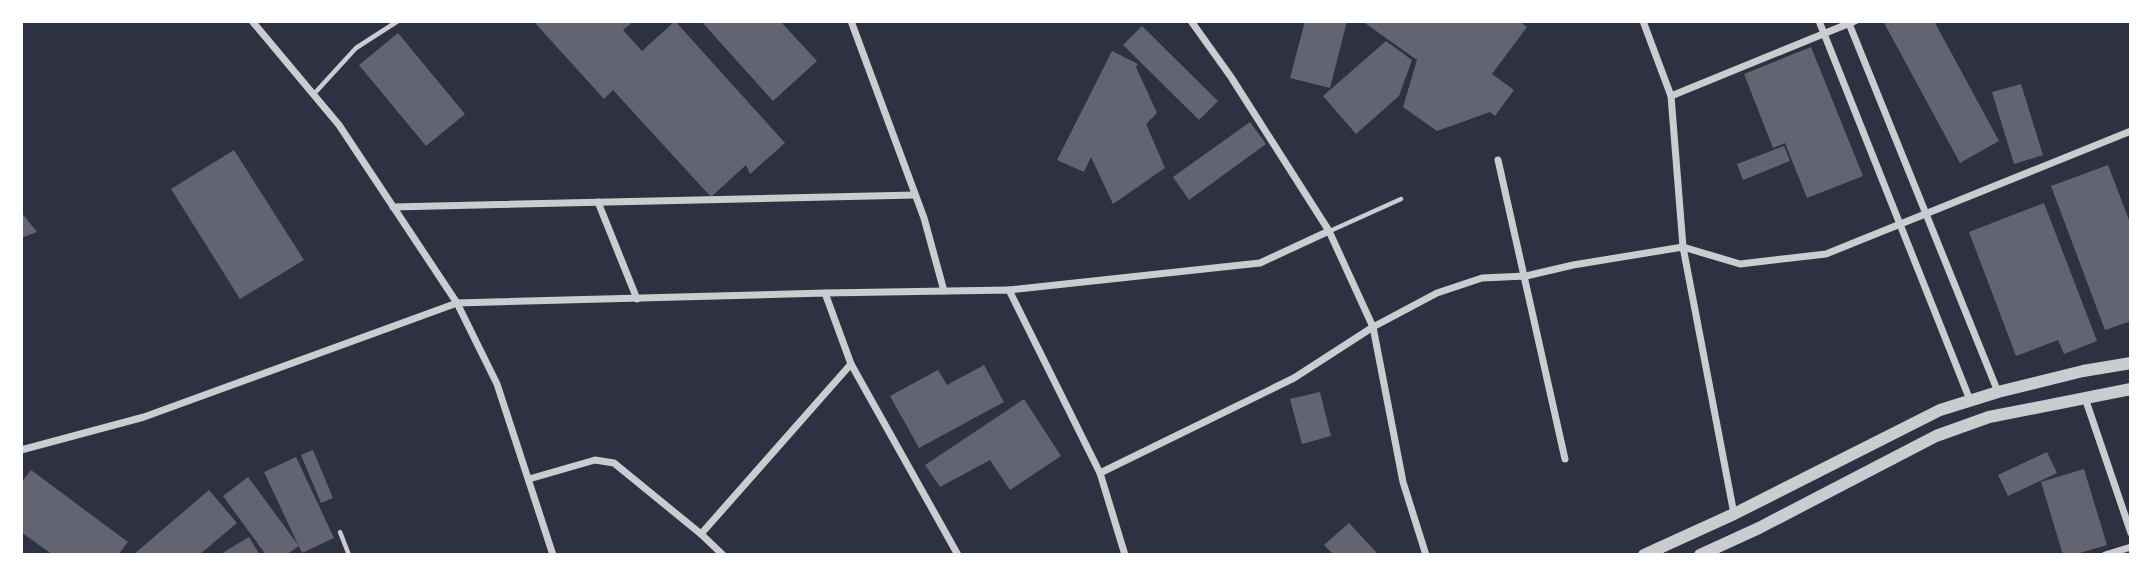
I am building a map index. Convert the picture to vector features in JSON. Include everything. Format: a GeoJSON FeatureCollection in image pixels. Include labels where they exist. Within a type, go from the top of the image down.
{"type":"FeatureCollection","features":[{"type":"Feature","properties":{"kind":"street"},"geometry":{"type":"LineString","coordinates":[[252,21],[339,125],[457,303],[497,384],[553,555]]}},
{"type":"Feature","properties":{"kind":"street"},"geometry":{"type":"LineString","coordinates":[[850,21],[924,218],[944,291]]}},
{"type":"Feature","properties":{"kind":"street"},"geometry":{"type":"LineString","coordinates":[[1191,21],[1231,77],[1329,232],[1373,327],[1403,482],[1426,555]]}},
{"type":"Feature","properties":{"kind":"street"},"geometry":{"type":"LineString","coordinates":[[1643,21],[1671,96],[1683,247],[1734,514]]}},
{"type":"Feature","properties":{"kind":"street"},"geometry":{"type":"LineString","coordinates":[[1819,21],[1970,400]]}},
{"type":"Feature","properties":{"kind":"street"},"geometry":{"type":"LineString","coordinates":[[1671,96],[1851,22],[1998,392]]}},
{"type":"Feature","properties":{"kind":"street"},"geometry":{"type":"LineString","coordinates":[[1100,473],[1294,378],[1373,327],[1449,289],[1482,278],[1526,276],[1573,265],[1683,247],[1740,264],[1826,254],[2131,131]]}},
{"type":"Feature","properties":{"kind":"street"},"geometry":{"type":"LineString","coordinates":[[1498,160],[1565,458]]}},
{"type":"Feature","properties":{"kind":"street"},"geometry":{"type":"LineString","coordinates":[[393,207],[915,195]]}},
{"type":"Feature","properties":{"kind":"street"},"geometry":{"type":"LineString","coordinates":[[598,202],[637,299]]}},
{"type":"Feature","properties":{"kind":"street"},"geometry":{"type":"LineString","coordinates":[[21,450],[144,417],[457,303],[825,292],[1009,290],[1260,263],[1329,232]]}},
{"type":"Feature","properties":{"kind":"street"},"geometry":{"type":"LineString","coordinates":[[1009,290],[1100,473],[1125,555]]}},
{"type":"Feature","properties":{"kind":"street"},"geometry":{"type":"LineString","coordinates":[[825,292],[851,364],[958,555]]}},
{"type":"Feature","properties":{"kind":"street"},"geometry":{"type":"LineString","coordinates":[[1644,555],[1734,514],[1940,410],[1998,392],[2083,371],[2131,363]]}},
{"type":"Feature","properties":{"kind":"street"},"geometry":{"type":"LineString","coordinates":[[701,534],[851,364]]}},
{"type":"Feature","properties":{"kind":"street"},"geometry":{"type":"LineString","coordinates":[[1705,554],[1936,436],[1989,417],[2131,389]]}},
{"type":"Feature","properties":{"kind":"street"},"geometry":{"type":"LineString","coordinates":[[2084,397],[2131,533]]}},
{"type":"Feature","properties":{"kind":"street"},"geometry":{"type":"LineString","coordinates":[[529,479],[595,460],[614,463],[723,555]]}},
{"type":"Feature","properties":{"kind":"street"},"geometry":{"type":"LineString","coordinates":[[2105,555],[2131,547]]}},
{"type":"Feature","properties":{"kind":"lane"},"geometry":{"type":"LineString","coordinates":[[313,95],[356,48],[397,21]]}},
{"type":"Feature","properties":{"kind":"lane"},"geometry":{"type":"LineString","coordinates":[[1329,232],[1401,199]]}},
{"type":"Feature","properties":{"kind":"lane"},"geometry":{"type":"LineString","coordinates":[[341,532],[349,555]]}},
{"type":"Feature","properties":{"kind":"building"},"geometry":{"type":"Polygon","coordinates":[[[634,21],[623,30],[642,51],[675,21],[785,143],[750,174],[746,165],[711,197],[613,90],[604,99],[535,23],[634,21]]]}},
{"type":"Feature","properties":{"kind":"building"},"geometry":{"type":"Polygon","coordinates":[[[701,21],[780,21],[817,61],[773,101],[701,21]]]}},
{"type":"Feature","properties":{"kind":"building"},"geometry":{"type":"Polygon","coordinates":[[[1305,21],[1347,21],[1330,88],[1290,78],[1305,21]]]}},
{"type":"Feature","properties":{"kind":"building"},"geometry":{"type":"Polygon","coordinates":[[[1362,21],[1519,21],[1527,27],[1492,74],[1514,90],[1495,116],[1490,112],[1437,131],[1403,107],[1417,60],[1362,21]]]}},
{"type":"Feature","properties":{"kind":"building"},"geometry":{"type":"Polygon","coordinates":[[[1883,21],[1934,21],[1999,141],[1960,163],[1883,21]]]}},
{"type":"Feature","properties":{"kind":"building"},"geometry":{"type":"Polygon","coordinates":[[[1142,26],[1218,101],[1199,120],[1123,45],[1142,26]]]}},
{"type":"Feature","properties":{"kind":"building"},"geometry":{"type":"Polygon","coordinates":[[[398,33],[465,114],[426,146],[359,65],[398,33]]]}},
{"type":"Feature","properties":{"kind":"building"},"geometry":{"type":"Polygon","coordinates":[[[1386,41],[1412,60],[1399,96],[1356,134],[1323,96],[1386,41]]]}},
{"type":"Feature","properties":{"kind":"building"},"geometry":{"type":"Polygon","coordinates":[[[1811,47],[1863,176],[1807,198],[1785,143],[1773,148],[1744,74],[1811,47]]]}},
{"type":"Feature","properties":{"kind":"building"},"geometry":{"type":"Polygon","coordinates":[[[1112,51],[1138,64],[1136,67],[1157,113],[1146,124],[1165,168],[1113,204],[1091,157],[1084,172],[1057,160],[1112,51]]]}},
{"type":"Feature","properties":{"kind":"building"},"geometry":{"type":"Polygon","coordinates":[[[2021,84],[2043,155],[2014,164],[1992,92],[2021,84]]]}},
{"type":"Feature","properties":{"kind":"building"},"geometry":{"type":"Polygon","coordinates":[[[1250,122],[1266,144],[1189,200],[1173,177],[1250,122]]]}},
{"type":"Feature","properties":{"kind":"building"},"geometry":{"type":"Polygon","coordinates":[[[1784,146],[1790,161],[1743,180],[1737,164],[1784,146]]]}},
{"type":"Feature","properties":{"kind":"building"},"geometry":{"type":"Polygon","coordinates":[[[234,150],[304,260],[240,299],[171,189],[234,150]]]}},
{"type":"Feature","properties":{"kind":"building"},"geometry":{"type":"Polygon","coordinates":[[[2108,165],[2131,225],[2131,321],[2105,330],[2051,186],[2108,165]]]}},
{"type":"Feature","properties":{"kind":"building"},"geometry":{"type":"Polygon","coordinates":[[[2044,203],[2097,341],[2064,354],[2058,340],[2016,356],[1969,232],[2044,203]]]}},
{"type":"Feature","properties":{"kind":"building"},"geometry":{"type":"Polygon","coordinates":[[[21,212],[37,232],[21,238],[21,212]]]}},
{"type":"Feature","properties":{"kind":"building"},"geometry":{"type":"Polygon","coordinates":[[[984,365],[1004,402],[919,448],[890,396],[938,370],[947,385],[984,365]]]}},
{"type":"Feature","properties":{"kind":"building"},"geometry":{"type":"Polygon","coordinates":[[[1320,392],[1331,436],[1302,444],[1290,399],[1320,392]]]}},
{"type":"Feature","properties":{"kind":"building"},"geometry":{"type":"Polygon","coordinates":[[[1024,399],[1061,456],[1010,490],[990,460],[940,487],[925,465],[1024,399]]]}},
{"type":"Feature","properties":{"kind":"building"},"geometry":{"type":"Polygon","coordinates":[[[313,450],[333,498],[321,503],[301,455],[313,450]]]}},
{"type":"Feature","properties":{"kind":"building"},"geometry":{"type":"Polygon","coordinates":[[[2047,452],[2057,473],[2008,496],[1998,475],[2047,452]]]}},
{"type":"Feature","properties":{"kind":"building"},"geometry":{"type":"Polygon","coordinates":[[[296,457],[334,538],[302,553],[264,472],[296,457]]]}},
{"type":"Feature","properties":{"kind":"building"},"geometry":{"type":"Polygon","coordinates":[[[2084,469],[2107,545],[2073,555],[2063,555],[2041,482],[2084,469]]]}},
{"type":"Feature","properties":{"kind":"building"},"geometry":{"type":"Polygon","coordinates":[[[31,470],[128,542],[118,555],[53,555],[21,532],[21,483],[31,470]]]}},
{"type":"Feature","properties":{"kind":"building"},"geometry":{"type":"Polygon","coordinates":[[[248,477],[299,546],[286,555],[266,555],[223,496],[248,477]]]}},
{"type":"Feature","properties":{"kind":"building"},"geometry":{"type":"Polygon","coordinates":[[[209,490],[237,523],[199,555],[133,555],[209,490]]]}},
{"type":"Feature","properties":{"kind":"building"},"geometry":{"type":"Polygon","coordinates":[[[1349,523],[1379,555],[1334,555],[1324,545],[1349,523]]]}},
{"type":"Feature","properties":{"kind":"building"},"geometry":{"type":"Polygon","coordinates":[[[249,537],[260,555],[219,555],[249,537]]]}}]}
